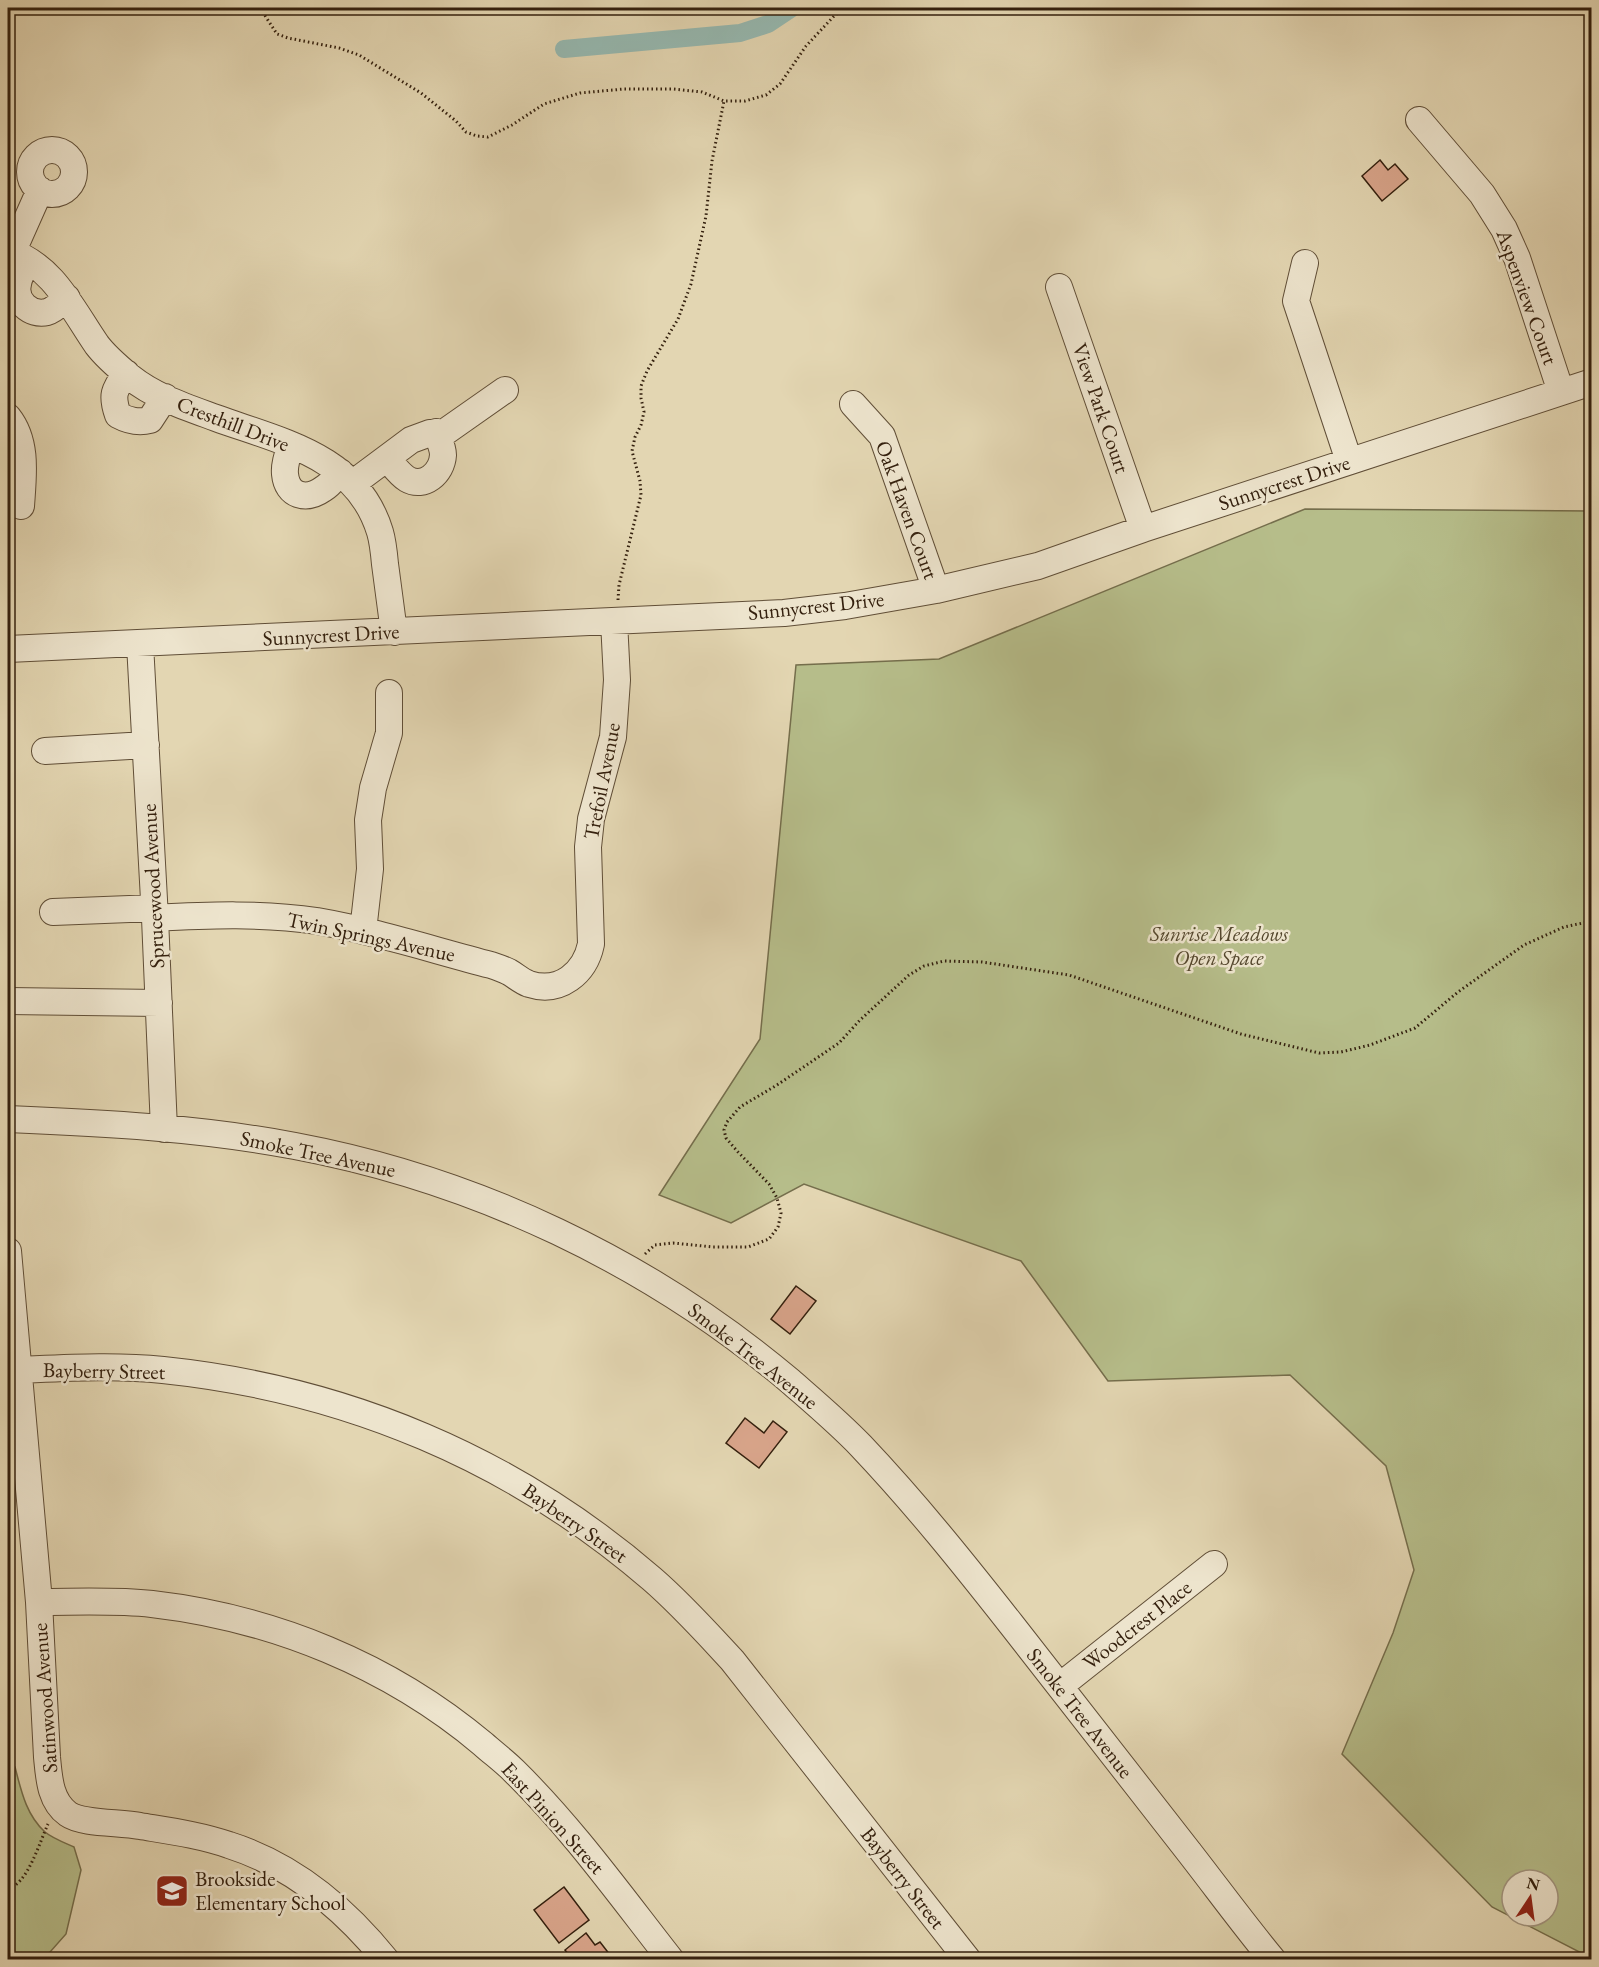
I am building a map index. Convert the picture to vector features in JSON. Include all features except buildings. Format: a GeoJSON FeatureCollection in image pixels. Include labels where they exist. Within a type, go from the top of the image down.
{"type":"FeatureCollection","features":[{"type":"Feature","properties":{"kind":"street","name":"Aspenview Court"},"geometry":{"type":"LineString","coordinates":[[1419,120],[1482,194],[1504,228],[1517,258],[1561,392]]}},
{"type":"Feature","properties":{"kind":"street"},"geometry":{"type":"LineString","coordinates":[[40,190],[16,256],[21,274],[17,286],[19,298],[24,307],[34,312],[48,312],[67,298]]}},
{"type":"Feature","properties":{"kind":"street","name":"Cresthill Drive"},"geometry":{"type":"LineString","coordinates":[[16,256],[55,283],[99,347],[138,383],[174,402],[314,454],[346,478],[370,505],[381,534],[394,632]]}},
{"type":"Feature","properties":{"kind":"street"},"geometry":{"type":"LineString","coordinates":[[1305,263],[1296,301],[1349,461]]}},
{"type":"Feature","properties":{"kind":"street","name":"View Park Court"},"geometry":{"type":"LineString","coordinates":[[1059,287],[1143,529]]}},
{"type":"Feature","properties":{"kind":"street"},"geometry":{"type":"LineString","coordinates":[[126,373],[114,394],[114,404],[118,415],[126,420],[141,422],[150,420],[165,398]]}},
{"type":"Feature","properties":{"kind":"street","name":"Sunnycrest Drive"},"geometry":{"type":"LineString","coordinates":[[8,649],[784,613],[845,606],[936,590],[1038,566],[1143,529],[1592,382]]}},
{"type":"Feature","properties":{"kind":"street"},"geometry":{"type":"LineString","coordinates":[[291,446],[284,471],[286,483],[293,492],[306,496],[387,458],[420,435],[445,432],[473,410],[505,390]]}},
{"type":"Feature","properties":{"kind":"street","name":"Oak Haven Court"},"geometry":{"type":"LineString","coordinates":[[853,404],[882,436],[936,590]]}},
{"type":"Feature","properties":{"kind":"street"},"geometry":{"type":"LineString","coordinates":[[8,417],[14,425],[22,446],[24,468],[21,506]]}},
{"type":"Feature","properties":{"kind":"street"},"geometry":{"type":"LineString","coordinates":[[387,458],[409,480],[417,482],[427,480],[436,475],[441,467],[442,446],[436,432]]}},
{"type":"Feature","properties":{"kind":"street","name":"Trefoil Avenue"},"geometry":{"type":"LineString","coordinates":[[577,973],[588,956],[591,944],[588,847],[591,819],[613,737],[617,680],[614,621]]}},
{"type":"Feature","properties":{"kind":"street","name":"Sprucewood Avenue"},"geometry":{"type":"LineString","coordinates":[[140,644],[164,1129]]}},
{"type":"Feature","properties":{"kind":"street"},"geometry":{"type":"LineString","coordinates":[[363,931],[370,869],[368,820],[373,788],[389,733],[389,693]]}},
{"type":"Feature","properties":{"kind":"street"},"geometry":{"type":"LineString","coordinates":[[45,751],[146,745]]}},
{"type":"Feature","properties":{"kind":"street","name":"Twin Springs Avenue"},"geometry":{"type":"LineString","coordinates":[[53,912],[268,916],[317,921],[491,965],[507,971],[525,983],[537,986],[564,983],[577,973]]}},
{"type":"Feature","properties":{"kind":"street"},"geometry":{"type":"LineString","coordinates":[[8,1001],[159,1003]]}},
{"type":"Feature","properties":{"kind":"street","name":"Smoke Tree Avenue"},"geometry":{"type":"LineString","coordinates":[[8,1119],[80,1122],[230,1136],[295,1146],[424,1179],[486,1201],[606,1256],[715,1323],[817,1404],[859,1443],[930,1522],[1060,1686],[1269,1958]]}},
{"type":"Feature","properties":{"kind":"street","name":"Satinwood Avenue"},"geometry":{"type":"LineString","coordinates":[[8,1251],[39,1602],[47,1757],[49,1776],[58,1805]]}},
{"type":"Feature","properties":{"kind":"street","name":"Bayberry Street"},"geometry":{"type":"LineString","coordinates":[[18,1370],[91,1367],[162,1370],[232,1379],[295,1392],[374,1415],[440,1442],[517,1482],[613,1547],[653,1580],[699,1625],[732,1660],[968,1959]]}},
{"type":"Feature","properties":{"kind":"street","name":"Woodcrest Place"},"geometry":{"type":"LineString","coordinates":[[1060,1686],[1214,1564]]}},
{"type":"Feature","properties":{"kind":"street","name":"East Pinion Street"},"geometry":{"type":"LineString","coordinates":[[39,1602],[99,1601],[151,1604],[207,1612],[261,1625],[312,1642],[364,1665],[415,1694],[461,1725],[512,1769],[560,1820],[671,1959]]}},
{"type":"Feature","properties":{"kind":"street"},"geometry":{"type":"LineString","coordinates":[[58,1805],[70,1816],[82,1821],[123,1823],[204,1837],[262,1858],[285,1869],[330,1902],[354,1923],[386,1959]]}},
{"type":"Feature","properties":{"kind":"path"},"geometry":{"type":"LineString","coordinates":[[260,8],[277,34],[339,48],[359,55],[421,93],[466,132],[488,137],[544,104],[580,93],[624,89],[673,89],[702,92],[724,101],[745,101],[766,95],[780,84],[806,46],[835,15],[846,8]]}},
{"type":"Feature","properties":{"kind":"path"},"geometry":{"type":"LineString","coordinates":[[614,621],[619,585],[641,495],[640,481],[632,451],[644,412],[641,386],[647,371],[678,318],[691,284],[700,249],[712,161],[724,101]]}},
{"type":"Feature","properties":{"kind":"path"},"geometry":{"type":"LineString","coordinates":[[634,1272],[646,1253],[655,1245],[673,1243],[713,1247],[748,1246],[769,1239],[778,1227],[781,1213],[777,1198],[769,1184],[726,1138],[724,1130],[727,1122],[740,1107],[839,1044],[860,1020],[909,975],[924,966],[944,961],[982,962],[1069,975],[1241,1034],[1319,1053],[1341,1052],[1370,1045],[1415,1028],[1458,992],[1524,945],[1564,927],[1592,921]]}},
{"type":"Feature","properties":{"kind":"path"},"geometry":{"type":"LineString","coordinates":[[8,1888],[25,1877],[58,1805]]}},
{"type":"Feature","properties":{"kind":"green space","name":"Sunrise Meadows Open Space"},"geometry":{"type":"Polygon","coordinates":[[[1305,509],[1591,511],[1591,1958],[1533,1928],[1560,1928],[1560,1868],[1500,1868],[1500,1911],[1492,1907],[1342,1754],[1393,1633],[1414,1570],[1386,1466],[1290,1375],[1108,1381],[1021,1261],[804,1184],[731,1223],[659,1195],[760,1039],[796,665],[939,659],[1305,509]]]}},
{"type":"Feature","properties":{"kind":"green space"},"geometry":{"type":"Polygon","coordinates":[[[8,1767],[15,1767],[25,1802],[33,1818],[48,1834],[74,1847],[81,1870],[66,1934],[50,1952],[48,1959],[8,1959],[8,1767]]]}},
{"type":"Feature","properties":{"kind":"waterway"},"geometry":{"type":"LineString","coordinates":[[564,49],[740,33],[768,24],[792,8]]}},
{"type":"Feature","properties":{"kind":"place","name":"Brookside Elementary School"},"geometry":{"type":"Point","coordinates":[172,1891]}}]}
